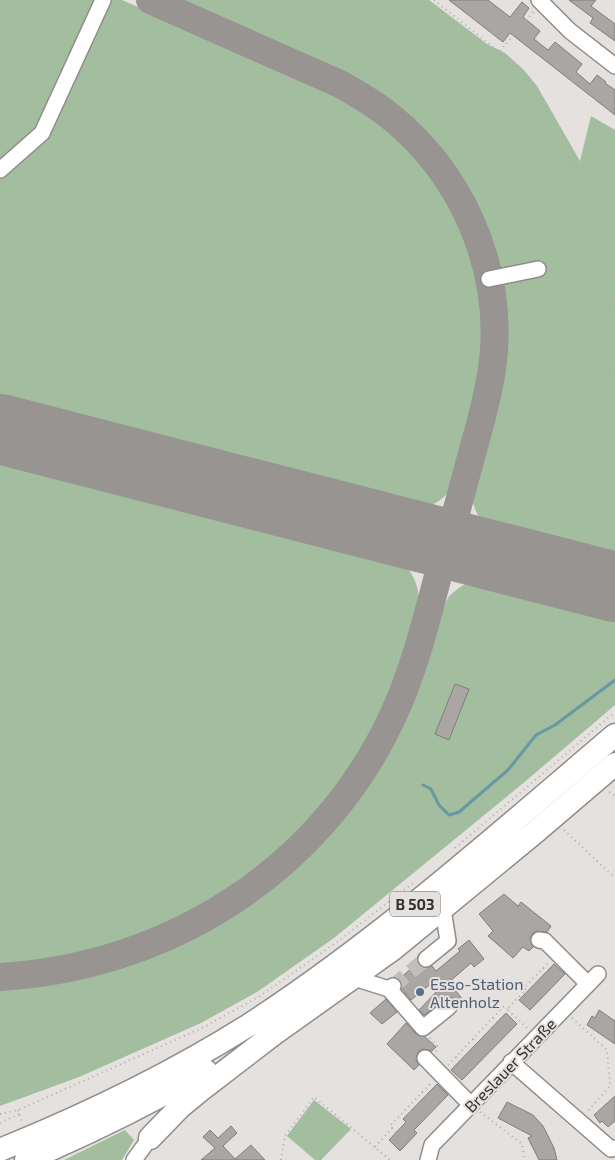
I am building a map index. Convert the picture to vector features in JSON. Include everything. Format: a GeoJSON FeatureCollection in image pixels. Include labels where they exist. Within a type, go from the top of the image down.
{"type":"FeatureCollection","features":[{"type":"Feature","properties":{"kind":"highway","name":"B 503"},"geometry":{"type":"LineString","coordinates":[[9,1151],[157,1078],[248,1026],[295,995],[426,896],[615,735]]}},
{"type":"Feature","properties":{"kind":"highway","name":"B 503"},"geometry":{"type":"LineString","coordinates":[[9,1151],[62,1145],[167,1093],[274,1034],[354,978],[443,909],[615,764]]}},
{"type":"Feature","properties":{"kind":"highway"},"geometry":{"type":"LineString","coordinates":[[150,1138],[180,1107],[274,1034]]}},
{"type":"Feature","properties":{"kind":"street"},"geometry":{"type":"LineString","coordinates":[[0,170],[42,134],[103,0]]}},
{"type":"Feature","properties":{"kind":"street"},"geometry":{"type":"LineString","coordinates":[[540,2],[581,40],[615,66]]}},
{"type":"Feature","properties":{"kind":"street"},"geometry":{"type":"LineString","coordinates":[[489,279],[538,269]]}},
{"type":"Feature","properties":{"kind":"street"},"geometry":{"type":"LineString","coordinates":[[426,959],[448,941],[443,909]]}},
{"type":"Feature","properties":{"kind":"street"},"geometry":{"type":"LineString","coordinates":[[539,940],[545,941],[558,953]]}},
{"type":"Feature","properties":{"kind":"street","name":"Breslauer Straße"},"geometry":{"type":"LineString","coordinates":[[428,1160],[432,1145],[593,979],[558,953]]}},
{"type":"Feature","properties":{"kind":"street"},"geometry":{"type":"LineString","coordinates":[[354,978],[391,987],[423,1028],[449,1008]]}},
{"type":"Feature","properties":{"kind":"street"},"geometry":{"type":"LineString","coordinates":[[426,1060],[471,1104]]}},
{"type":"Feature","properties":{"kind":"street"},"geometry":{"type":"LineString","coordinates":[[511,1062],[579,1121],[609,1152]]}},
{"type":"Feature","properties":{"kind":"street"},"geometry":{"type":"LineString","coordinates":[[134,1160],[150,1138]]}},
{"type":"Feature","properties":{"kind":"path"},"geometry":{"type":"LineString","coordinates":[[434,0],[517,66],[535,90],[545,106],[582,186],[615,274]]}},
{"type":"Feature","properties":{"kind":"path"},"geometry":{"type":"LineString","coordinates":[[500,51],[540,2]]}},
{"type":"Feature","properties":{"kind":"path"},"geometry":{"type":"LineString","coordinates":[[572,165],[593,167],[615,176]]}},
{"type":"Feature","properties":{"kind":"path"},"geometry":{"type":"LineString","coordinates":[[615,295],[610,365],[615,374]]}},
{"type":"Feature","properties":{"kind":"path"},"geometry":{"type":"LineString","coordinates":[[585,367],[615,377]]}},
{"type":"Feature","properties":{"kind":"path"},"geometry":{"type":"LineString","coordinates":[[452,851],[615,712]]}},
{"type":"Feature","properties":{"kind":"path"},"geometry":{"type":"LineString","coordinates":[[563,829],[615,878]]}},
{"type":"Feature","properties":{"kind":"path"},"geometry":{"type":"LineString","coordinates":[[0,1114],[18,1110],[204,1027],[260,996],[336,942],[415,881]]}},
{"type":"Feature","properties":{"kind":"path"},"geometry":{"type":"LineString","coordinates":[[507,1009],[527,990],[524,988],[558,953]]}},
{"type":"Feature","properties":{"kind":"path"},"geometry":{"type":"LineString","coordinates":[[543,968],[546,972]]}},
{"type":"Feature","properties":{"kind":"path"},"geometry":{"type":"LineString","coordinates":[[375,1147],[392,1128],[390,1126],[504,1006],[527,1028]]}},
{"type":"Feature","properties":{"kind":"path"},"geometry":{"type":"LineString","coordinates":[[563,1010],[607,1050],[610,1086],[579,1121]]}},
{"type":"Feature","properties":{"kind":"path"},"geometry":{"type":"LineString","coordinates":[[493,1018],[497,1022]]}},
{"type":"Feature","properties":{"kind":"path"},"geometry":{"type":"LineString","coordinates":[[423,1028],[437,1046],[436,1051],[426,1060]]}},
{"type":"Feature","properties":{"kind":"path"},"geometry":{"type":"LineString","coordinates":[[473,1039],[477,1042]]}},
{"type":"Feature","properties":{"kind":"path"},"geometry":{"type":"LineString","coordinates":[[456,1057],[460,1060]]}},
{"type":"Feature","properties":{"kind":"path"},"geometry":{"type":"LineString","coordinates":[[422,1092],[426,1096]]}},
{"type":"Feature","properties":{"kind":"path"},"geometry":{"type":"LineString","coordinates":[[281,1160],[286,1136],[314,1097],[375,1147],[386,1159],[390,1160]]}},
{"type":"Feature","properties":{"kind":"path"},"geometry":{"type":"LineString","coordinates":[[471,1104],[522,1144],[525,1160]]}},
{"type":"Feature","properties":{"kind":"path"},"geometry":{"type":"LineString","coordinates":[[407,1108],[410,1111]]}},
{"type":"Feature","properties":{"kind":"path"},"geometry":{"type":"LineString","coordinates":[[18,1110],[22,1122]]}},
{"type":"Feature","properties":{"kind":"path"},"geometry":{"type":"LineString","coordinates":[[0,1123],[19,1114]]}},
{"type":"Feature","properties":{"kind":"path"},"geometry":{"type":"LineString","coordinates":[[392,1128],[396,1132]]}},
{"type":"Feature","properties":{"kind":"green space"},"geometry":{"type":"Polygon","coordinates":[[[0,0],[122,0],[345,98],[395,135],[416,156],[435,179],[451,203],[464,229],[481,294],[485,324],[485,339],[479,383],[461,462],[454,482],[443,498],[434,504],[422,508],[0,399],[0,0]]]}},
{"type":"Feature","properties":{"kind":"green space"},"geometry":{"type":"Polygon","coordinates":[[[174,0],[429,0],[487,44],[505,53],[524,70],[537,86],[580,161],[591,116],[615,130],[615,558],[487,525],[480,518],[476,510],[471,492],[500,378],[504,326],[498,271],[486,232],[473,201],[444,159],[420,130],[363,86],[174,0]]]}},
{"type":"Feature","properties":{"kind":"green space"},"geometry":{"type":"Polygon","coordinates":[[[0,457],[399,559],[415,580],[419,599],[419,606],[401,667],[387,700],[359,755],[320,807],[262,865],[230,890],[190,915],[141,936],[76,956],[4,965],[0,965],[0,457]]]}},
{"type":"Feature","properties":{"kind":"green space"},"geometry":{"type":"Polygon","coordinates":[[[473,580],[615,617],[615,705],[527,780],[334,938],[257,992],[201,1023],[79,1077],[0,1106],[0,990],[100,975],[162,954],[230,919],[276,885],[327,838],[370,780],[400,732],[431,652],[443,608],[449,596],[473,580]]]}},
{"type":"Feature","properties":{"kind":"green space"},"geometry":{"type":"Polygon","coordinates":[[[314,1100],[351,1129],[321,1160],[315,1160],[287,1136],[314,1100]]]}},
{"type":"Feature","properties":{"kind":"green space"},"geometry":{"type":"Polygon","coordinates":[[[125,1130],[134,1140],[122,1160],[64,1160],[125,1130]]]}},
{"type":"Feature","properties":{"kind":"building"},"geometry":{"type":"Polygon","coordinates":[[[449,0],[488,0],[510,17],[522,2],[529,8],[523,17],[540,31],[534,39],[548,50],[555,42],[582,64],[576,72],[590,84],[597,75],[615,90],[615,115],[510,33],[503,42],[449,0]]]}},
{"type":"Feature","properties":{"kind":"building"},"geometry":{"type":"Polygon","coordinates":[[[569,0],[596,0],[591,6],[615,24],[615,41],[590,23],[593,18],[569,0]]]}},
{"type":"Feature","properties":{"kind":"building"},"geometry":{"type":"Polygon","coordinates":[[[455,684],[469,689],[449,740],[435,734],[455,684]]]}},
{"type":"Feature","properties":{"kind":"building"},"geometry":{"type":"Polygon","coordinates":[[[504,894],[518,906],[521,902],[551,926],[547,932],[536,931],[532,934],[530,939],[533,947],[529,951],[523,947],[513,958],[488,936],[493,931],[479,914],[504,894]]]}},
{"type":"Feature","properties":{"kind":"building"},"geometry":{"type":"Polygon","coordinates":[[[469,940],[484,959],[474,967],[471,963],[449,982],[463,1000],[458,1004],[453,998],[447,998],[424,1015],[419,1010],[439,989],[433,982],[411,1000],[402,989],[399,979],[418,963],[423,968],[432,966],[436,971],[460,951],[458,949],[469,940]]]}},
{"type":"Feature","properties":{"kind":"building"},"geometry":{"type":"Polygon","coordinates":[[[554,964],[565,974],[530,1010],[519,1000],[554,964]]]}},
{"type":"Feature","properties":{"kind":"building"},"geometry":{"type":"Polygon","coordinates":[[[386,999],[397,1012],[382,1024],[370,1013],[386,999]]]}},
{"type":"Feature","properties":{"kind":"building"},"geometry":{"type":"Polygon","coordinates":[[[599,1010],[615,1021],[615,1044],[587,1025],[592,1016],[595,1018],[599,1010]]]}},
{"type":"Feature","properties":{"kind":"building"},"geometry":{"type":"Polygon","coordinates":[[[506,1013],[517,1024],[462,1080],[451,1070],[506,1013]]]}},
{"type":"Feature","properties":{"kind":"building"},"geometry":{"type":"Polygon","coordinates":[[[406,1023],[416,1034],[425,1037],[436,1047],[432,1051],[423,1049],[418,1052],[416,1060],[419,1065],[414,1070],[387,1044],[406,1023]]]}},
{"type":"Feature","properties":{"kind":"building"},"geometry":{"type":"Polygon","coordinates":[[[437,1084],[448,1095],[414,1130],[417,1133],[400,1151],[389,1140],[406,1122],[403,1119],[437,1084]]]}},
{"type":"Feature","properties":{"kind":"building"},"geometry":{"type":"Polygon","coordinates":[[[615,1096],[615,1121],[608,1127],[602,1121],[600,1123],[594,1115],[615,1096]]]}},
{"type":"Feature","properties":{"kind":"building"},"geometry":{"type":"Polygon","coordinates":[[[507,1102],[533,1115],[543,1126],[554,1148],[557,1160],[539,1160],[528,1138],[532,1136],[498,1118],[507,1102]]]}},
{"type":"Feature","properties":{"kind":"building"},"geometry":{"type":"Polygon","coordinates":[[[231,1126],[237,1133],[223,1146],[235,1159],[251,1145],[265,1160],[201,1160],[215,1148],[203,1137],[210,1130],[218,1138],[231,1126]]]}},
{"type":"Feature","properties":{"kind":"waterway"},"geometry":{"type":"LineString","coordinates":[[423,785],[431,789],[439,805],[449,815],[459,812],[508,770],[536,735],[555,725],[615,680]]}},
{"type":"Feature","properties":{"kind":"taxiway"},"geometry":{"type":"LineString","coordinates":[[150,0],[340,84],[379,108],[415,139],[437,165],[471,221],[482,252],[490,284],[494,317],[494,350],[486,402],[455,516],[446,527],[425,532],[374,525]]}},
{"type":"Feature","properties":{"kind":"taxiway"},"geometry":{"type":"LineString","coordinates":[[0,977],[62,969],[121,954],[178,932],[231,902],[279,866],[323,823],[360,775],[399,703],[412,667],[438,576],[435,560],[424,548],[394,533]]}},
{"type":"Feature","properties":{"kind":"runway"},"geometry":{"type":"LineString","coordinates":[[0,429],[615,587]]}},
{"type":"Feature","properties":{"kind":"tunnel"},"geometry":{"type":"LineString","coordinates":[[393,986],[426,959]]}},
{"type":"Feature","properties":{"kind":"place","name":"Esso-Station Altenholz"},"geometry":{"type":"Point","coordinates":[420,992]}}]}
